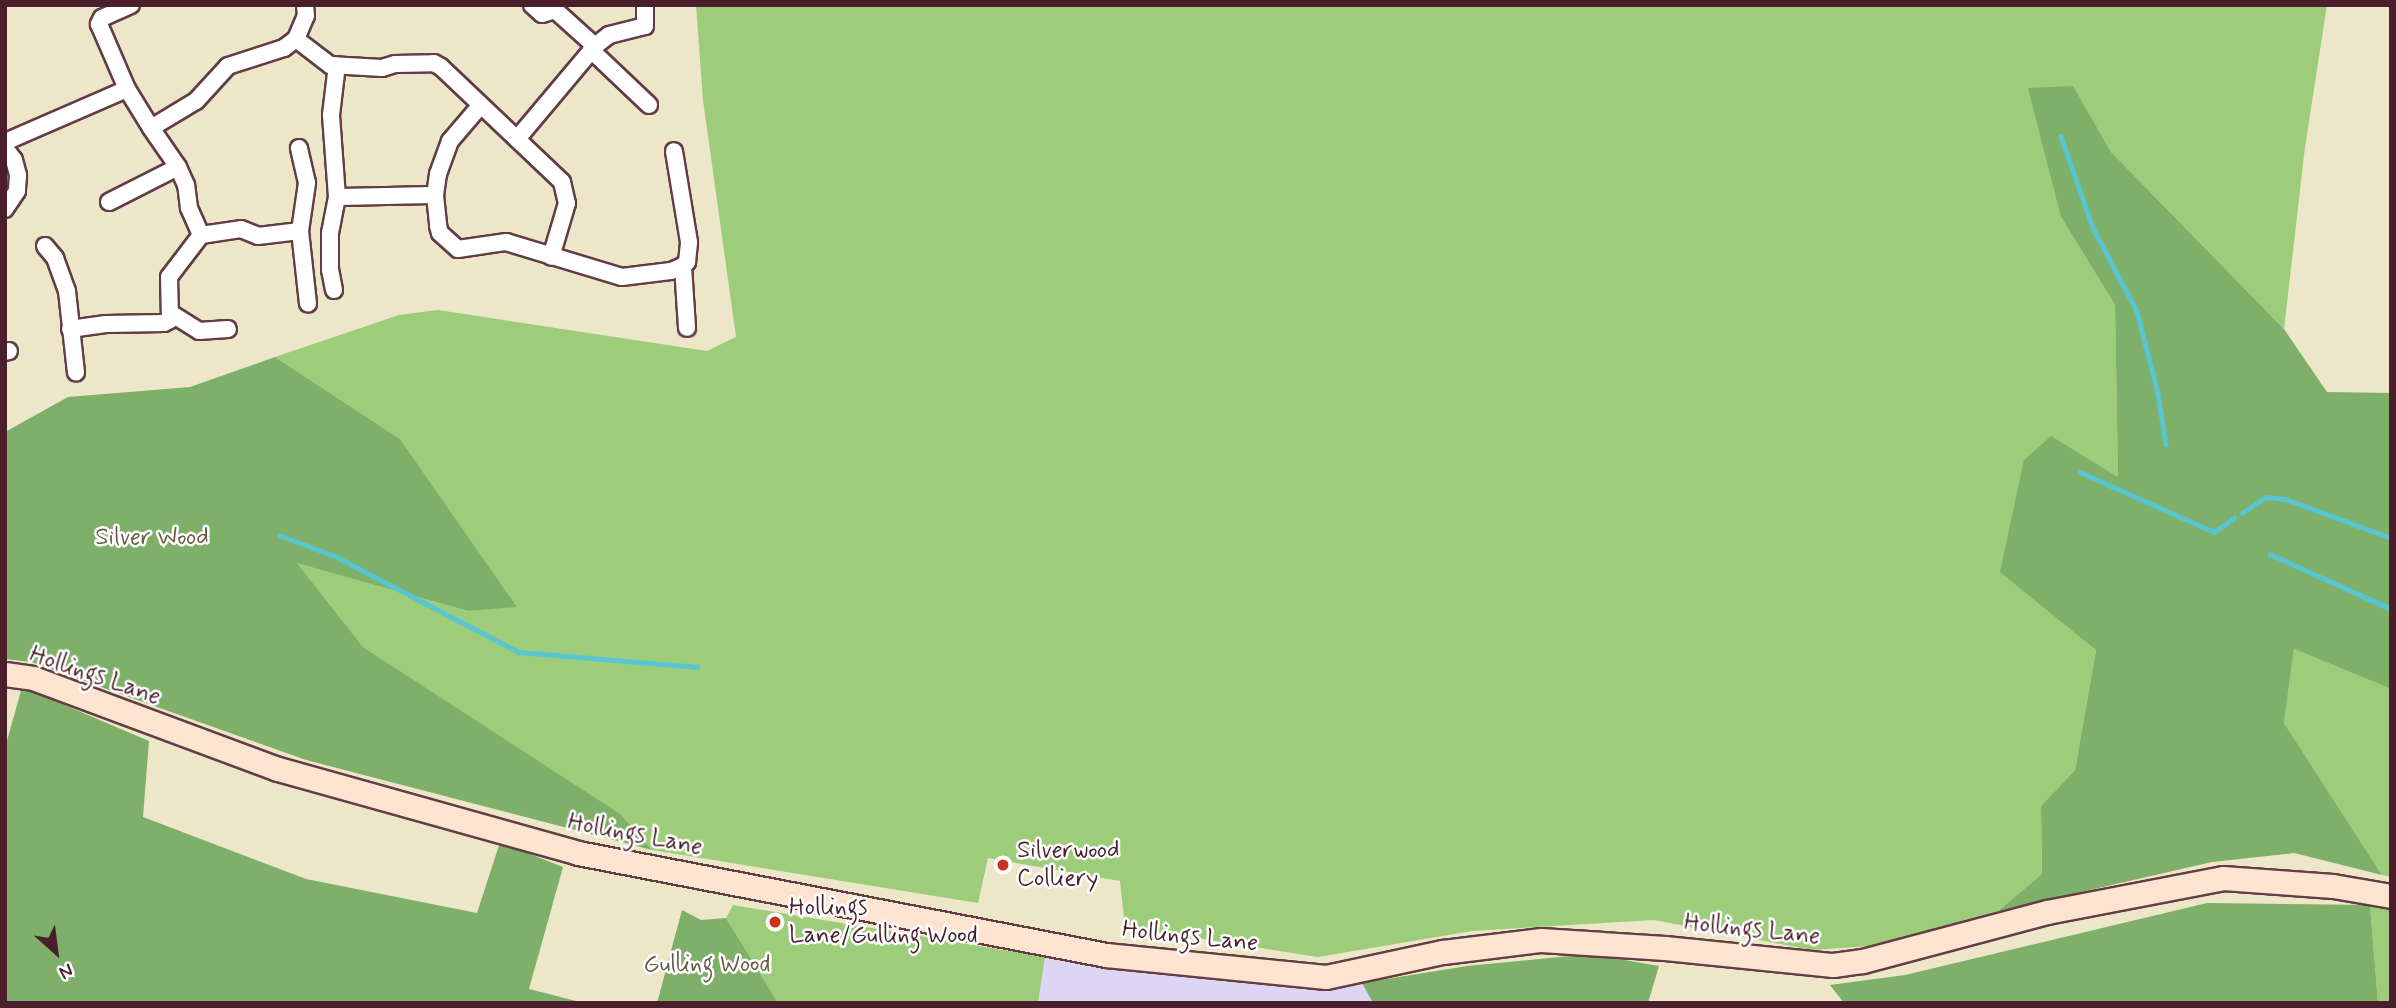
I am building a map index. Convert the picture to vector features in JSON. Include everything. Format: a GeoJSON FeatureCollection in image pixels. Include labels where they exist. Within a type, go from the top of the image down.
{"type":"FeatureCollection","features":[{"type":"Feature","properties":{"kind":"street"},"geometry":{"type":"LineString","coordinates":[[131,5],[102,18],[99,24],[127,89],[178,167],[186,184],[189,208],[201,234]]}},
{"type":"Feature","properties":{"kind":"street"},"geometry":{"type":"LineString","coordinates":[[151,128],[197,101],[228,66],[284,48],[296,39],[306,16],[305,5]]}},
{"type":"Feature","properties":{"kind":"street"},"geometry":{"type":"LineString","coordinates":[[532,5],[542,14],[556,8],[649,105]]}},
{"type":"Feature","properties":{"kind":"street"},"geometry":{"type":"LineString","coordinates":[[517,139],[593,48],[609,34],[645,26],[645,5]]}},
{"type":"Feature","properties":{"kind":"street"},"geometry":{"type":"LineString","coordinates":[[296,39],[326,64],[382,68],[395,64],[434,63],[562,182],[567,203],[551,257]]}},
{"type":"Feature","properties":{"kind":"street"},"geometry":{"type":"LineString","coordinates":[[334,290],[330,270],[330,233],[337,197],[331,115],[337,65]]}},
{"type":"Feature","properties":{"kind":"street"},"geometry":{"type":"LineString","coordinates":[[5,142],[127,89]]}},
{"type":"Feature","properties":{"kind":"street"},"geometry":{"type":"LineString","coordinates":[[480,106],[450,141],[441,163],[435,195],[440,233],[458,249],[506,242],[622,278],[683,267],[687,262],[689,242],[674,151]]}},
{"type":"Feature","properties":{"kind":"street"},"geometry":{"type":"LineString","coordinates":[[5,148],[14,160],[18,175],[16,191],[5,209]]}},
{"type":"Feature","properties":{"kind":"street"},"geometry":{"type":"LineString","coordinates":[[299,148],[307,183],[300,232],[308,304]]}},
{"type":"Feature","properties":{"kind":"street"},"geometry":{"type":"LineString","coordinates":[[109,202],[178,167]]}},
{"type":"Feature","properties":{"kind":"street"},"geometry":{"type":"LineString","coordinates":[[337,197],[435,195]]}},
{"type":"Feature","properties":{"kind":"street"},"geometry":{"type":"LineString","coordinates":[[70,328],[164,323],[172,314],[169,277],[201,234],[241,229],[258,236],[300,232]]}},
{"type":"Feature","properties":{"kind":"street"},"geometry":{"type":"LineString","coordinates":[[45,246],[55,258],[67,291],[76,373]]}},
{"type":"Feature","properties":{"kind":"street"},"geometry":{"type":"LineString","coordinates":[[683,267],[687,328]]}},
{"type":"Feature","properties":{"kind":"street"},"geometry":{"type":"LineString","coordinates":[[172,314],[199,331],[228,329]]}},
{"type":"Feature","properties":{"kind":"street","name":"Hollings Lane"},"geometry":{"type":"LineString","coordinates":[[5,674],[33,678],[278,769],[578,853],[1106,955],[1326,977],[1443,952],[1541,940],[1665,948],[1833,965],[2047,912],[2223,878],[2333,886],[2391,896]]}},
{"type":"Feature","properties":{"kind":"shaded area"},"geometry":{"type":"Polygon","coordinates":[[[1045,957],[1362,983],[1373,1003],[1038,1003],[1045,957]]]}},
{"type":"Feature","properties":{"kind":"green space"},"geometry":{"type":"Polygon","coordinates":[[[696,5],[2327,5],[2305,147],[2284,329],[2111,152],[2073,87],[2061,217],[2115,305],[2118,477],[2051,437],[2096,650],[2075,770],[2041,806],[2042,874],[1998,911],[1871,946],[1812,950],[1654,920],[1472,931],[1318,957],[1125,927],[1120,881],[988,858],[978,903],[652,850],[619,814],[363,647],[296,562],[468,611],[516,606],[400,439],[275,357],[399,315],[438,310],[707,351],[736,337],[703,100],[696,5]]]}},
{"type":"Feature","properties":{"kind":"green space"},"geometry":{"type":"Polygon","coordinates":[[[2073,86],[2111,152],[2284,329],[2327,392],[2391,393],[2391,689],[2294,649],[2284,723],[2382,875],[2294,853],[2212,862],[1998,911],[2042,874],[2041,806],[2075,770],[2096,650],[2000,572],[2024,460],[2051,436],[2118,477],[2115,305],[2061,217],[2028,88],[2073,86]]]}},
{"type":"Feature","properties":{"kind":"green space","name":"Silver Wood"},"geometry":{"type":"Polygon","coordinates":[[[275,357],[400,439],[517,607],[468,611],[297,563],[363,647],[620,814],[652,850],[306,760],[31,662],[5,659],[5,432],[68,397],[190,387],[275,357]]]}},
{"type":"Feature","properties":{"kind":"green space"},"geometry":{"type":"Polygon","coordinates":[[[2294,649],[2391,689],[2391,877],[2382,875],[2284,723],[2294,649]]]}},
{"type":"Feature","properties":{"kind":"green space"},"geometry":{"type":"Polygon","coordinates":[[[22,687],[149,741],[143,817],[306,879],[477,913],[500,842],[563,867],[529,989],[584,1003],[5,1003],[5,748],[22,687]]]}},
{"type":"Feature","properties":{"kind":"green space"},"geometry":{"type":"Polygon","coordinates":[[[2207,903],[2370,905],[2378,1003],[1844,1003],[1830,985],[1905,975],[2207,903]]]}},
{"type":"Feature","properties":{"kind":"green space"},"geometry":{"type":"Polygon","coordinates":[[[733,905],[1045,957],[1038,1003],[778,1003],[726,918],[733,905]]]}},
{"type":"Feature","properties":{"kind":"green space"},"geometry":{"type":"Polygon","coordinates":[[[2370,905],[2391,910],[2391,1003],[2378,1003],[2370,905]]]}},
{"type":"Feature","properties":{"kind":"green space","name":"Gulling Wood"},"geometry":{"type":"Polygon","coordinates":[[[682,910],[701,920],[726,918],[778,1003],[657,1003],[682,910]]]}},
{"type":"Feature","properties":{"kind":"green space"},"geometry":{"type":"Polygon","coordinates":[[[1590,954],[1659,966],[1648,1003],[1373,1003],[1362,983],[1467,966],[1590,954]]]}},
{"type":"Feature","properties":{"kind":"waterway"},"geometry":{"type":"LineString","coordinates":[[2061,136],[2093,228],[2137,311],[2158,393],[2166,444]]}},
{"type":"Feature","properties":{"kind":"waterway"},"geometry":{"type":"LineString","coordinates":[[2080,472],[2214,532],[2234,518]]}},
{"type":"Feature","properties":{"kind":"waterway"},"geometry":{"type":"LineString","coordinates":[[2242,513],[2266,497],[2286,499],[2391,538]]}},
{"type":"Feature","properties":{"kind":"waterway"},"geometry":{"type":"LineString","coordinates":[[279,535],[335,556],[519,652],[697,667]]}},
{"type":"Feature","properties":{"kind":"waterway"},"geometry":{"type":"LineString","coordinates":[[2270,554],[2391,609]]}},
{"type":"Feature","properties":{"kind":"place","name":"Silverwood Colliery"},"geometry":{"type":"Point","coordinates":[1003,865]}},
{"type":"Feature","properties":{"kind":"place","name":"Hollings Lane/Gulling Wood"},"geometry":{"type":"Point","coordinates":[775,922]}}]}
